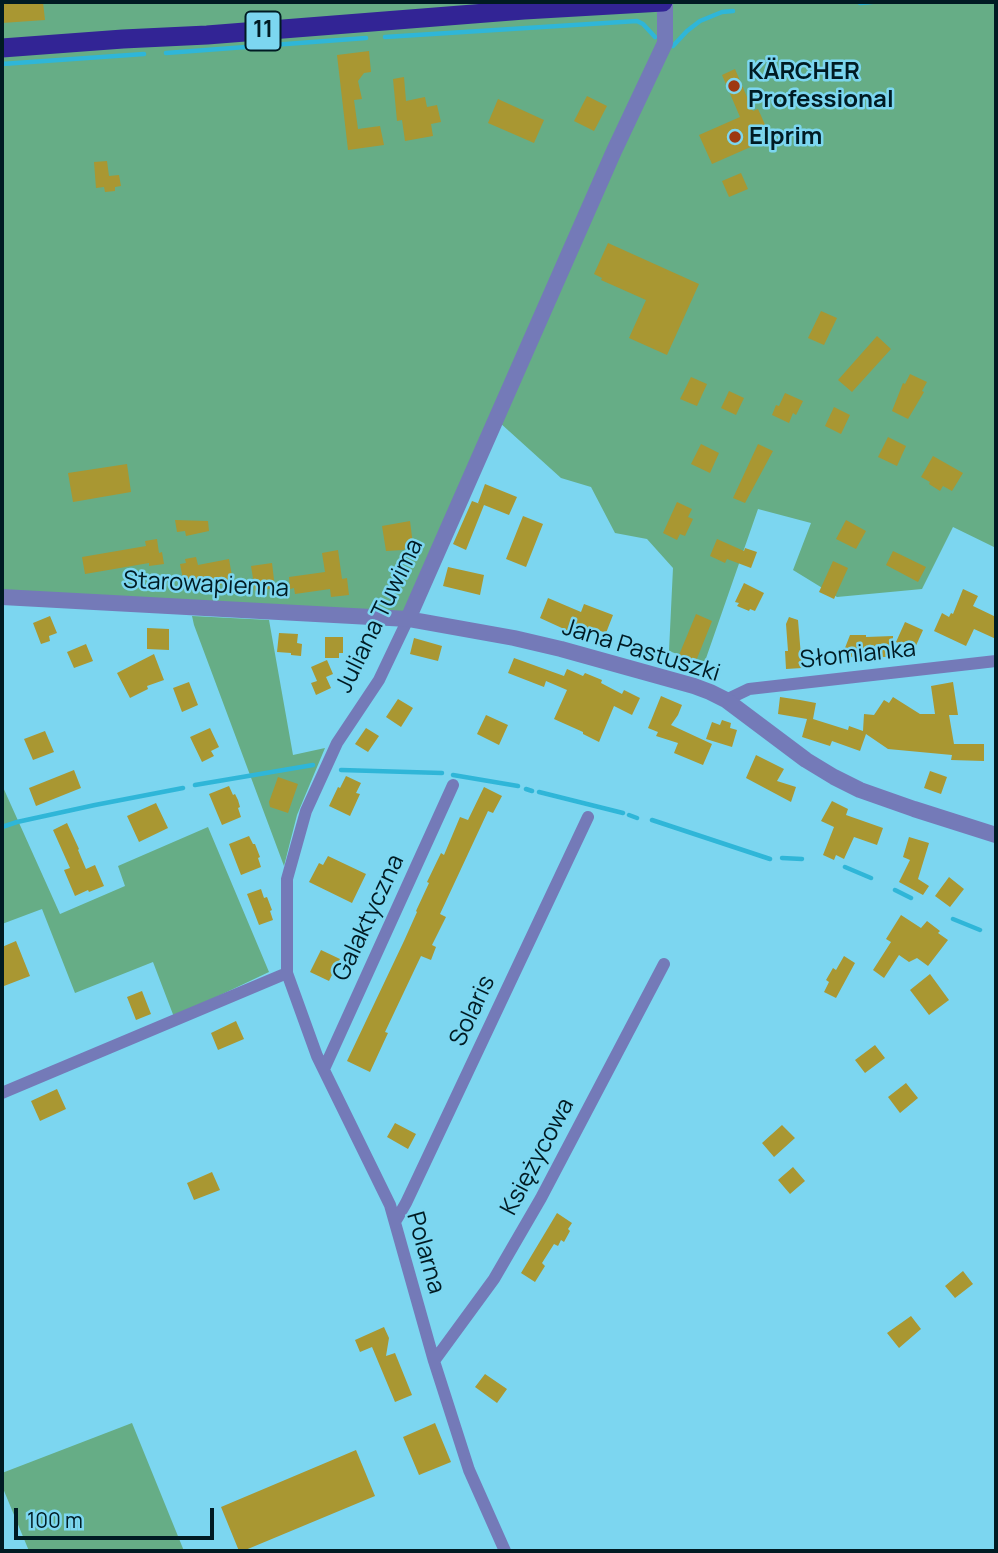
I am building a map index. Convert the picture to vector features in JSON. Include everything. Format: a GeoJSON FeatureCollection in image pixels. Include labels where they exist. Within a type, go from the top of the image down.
{"type":"FeatureCollection","features":[{"type":"Feature","properties":{"kind":"highway","name":"11"},"geometry":{"type":"LineString","coordinates":[[2,48],[664,2]]}},
{"type":"Feature","properties":{"kind":"street","name":"Juliana Tuwima"},"geometry":{"type":"LineString","coordinates":[[287,973],[288,879],[306,811],[337,743],[379,680],[408,619],[614,151],[665,43],[664,2]]}},
{"type":"Feature","properties":{"kind":"street","name":"Starowapienna"},"geometry":{"type":"LineString","coordinates":[[2,597],[408,619]]}},
{"type":"Feature","properties":{"kind":"street","name":"Jana Pastuszki"},"geometry":{"type":"LineString","coordinates":[[408,619],[561,649],[694,686],[726,700],[806,760],[860,790],[996,835]]}},
{"type":"Feature","properties":{"kind":"street","name":"Słomianka"},"geometry":{"type":"LineString","coordinates":[[726,700],[749,689],[996,662]]}},
{"type":"Feature","properties":{"kind":"street","name":"Galaktyczna"},"geometry":{"type":"LineString","coordinates":[[324,1069],[453,785]]}},
{"type":"Feature","properties":{"kind":"street","name":"Solaris"},"geometry":{"type":"LineString","coordinates":[[395,1222],[588,817]]}},
{"type":"Feature","properties":{"kind":"street","name":"Księżycowa"},"geometry":{"type":"LineString","coordinates":[[434,1362],[494,1279],[534,1210],[664,964]]}},
{"type":"Feature","properties":{"kind":"street","name":"Polarna"},"geometry":{"type":"LineString","coordinates":[[287,973],[324,1069],[390,1205],[434,1362],[469,1470],[505,1551]]}},
{"type":"Feature","properties":{"kind":"street"},"geometry":{"type":"LineString","coordinates":[[2,1093],[287,973]]}},
{"type":"Feature","properties":{"kind":"green space"},"geometry":{"type":"Polygon","coordinates":[[[2,2],[996,2],[996,548],[953,527],[922,589],[837,597],[793,570],[811,523],[758,509],[704,664],[669,651],[673,568],[647,539],[615,533],[591,487],[561,478],[499,422],[412,620],[2,594],[2,2]]]}},
{"type":"Feature","properties":{"kind":"green space"},"geometry":{"type":"Polygon","coordinates":[[[192,616],[269,620],[293,755],[325,748],[297,815],[284,866],[194,625],[192,616]]]}},
{"type":"Feature","properties":{"kind":"green space"},"geometry":{"type":"Polygon","coordinates":[[[2,785],[60,914],[125,886],[118,866],[208,827],[269,972],[174,1017],[153,962],[75,993],[42,909],[2,924],[2,785]]]}},
{"type":"Feature","properties":{"kind":"green space"},"geometry":{"type":"Polygon","coordinates":[[[132,1423],[184,1551],[29,1551],[2,1486],[2,1473],[132,1423]]]}},
{"type":"Feature","properties":{"kind":"building"},"geometry":{"type":"Polygon","coordinates":[[[2,2],[43,2],[45,20],[2,23],[2,2]]]}},
{"type":"Feature","properties":{"kind":"building"},"geometry":{"type":"Polygon","coordinates":[[[369,51],[371,72],[364,73],[358,81],[362,99],[354,100],[358,129],[380,126],[384,145],[348,150],[337,55],[369,51]]]}},
{"type":"Feature","properties":{"kind":"building","name":"Elprim"},"geometry":{"type":"Polygon","coordinates":[[[735,69],[753,111],[758,109],[771,138],[712,164],[699,135],[740,117],[722,75],[735,69]]]}},
{"type":"Feature","properties":{"kind":"building"},"geometry":{"type":"Polygon","coordinates":[[[404,77],[406,101],[425,97],[427,107],[437,105],[441,122],[431,124],[433,136],[405,141],[402,120],[397,121],[393,79],[404,77]]]}},
{"type":"Feature","properties":{"kind":"building"},"geometry":{"type":"Polygon","coordinates":[[[587,96],[607,106],[594,131],[574,121],[587,96]]]}},
{"type":"Feature","properties":{"kind":"building"},"geometry":{"type":"Polygon","coordinates":[[[498,99],[544,120],[534,143],[488,123],[498,99]]]}},
{"type":"Feature","properties":{"kind":"building"},"geometry":{"type":"Polygon","coordinates":[[[107,161],[109,176],[119,175],[121,186],[115,187],[115,191],[105,192],[104,187],[96,188],[94,162],[107,161]]]}},
{"type":"Feature","properties":{"kind":"building"},"geometry":{"type":"Polygon","coordinates":[[[741,173],[748,189],[729,197],[722,181],[741,173]]]}},
{"type":"Feature","properties":{"kind":"building"},"geometry":{"type":"Polygon","coordinates":[[[608,243],[699,284],[667,355],[629,338],[646,300],[601,280],[602,278],[594,274],[608,243]]]}},
{"type":"Feature","properties":{"kind":"building"},"geometry":{"type":"Polygon","coordinates":[[[821,311],[837,318],[824,345],[808,338],[821,311]]]}},
{"type":"Feature","properties":{"kind":"building"},"geometry":{"type":"Polygon","coordinates":[[[877,336],[891,349],[852,392],[838,380],[877,336]]]}},
{"type":"Feature","properties":{"kind":"building"},"geometry":{"type":"Polygon","coordinates":[[[910,374],[927,382],[908,419],[892,411],[903,383],[905,384],[910,374]]]}},
{"type":"Feature","properties":{"kind":"building"},"geometry":{"type":"Polygon","coordinates":[[[691,377],[707,384],[697,406],[680,399],[691,377]]]}},
{"type":"Feature","properties":{"kind":"building"},"geometry":{"type":"Polygon","coordinates":[[[729,391],[744,398],[736,415],[721,408],[729,391]]]}},
{"type":"Feature","properties":{"kind":"building"},"geometry":{"type":"Polygon","coordinates":[[[785,393],[803,401],[789,423],[772,415],[785,393]]]}},
{"type":"Feature","properties":{"kind":"building"},"geometry":{"type":"Polygon","coordinates":[[[834,407],[850,415],[841,434],[825,426],[834,407]]]}},
{"type":"Feature","properties":{"kind":"building"},"geometry":{"type":"Polygon","coordinates":[[[888,437],[906,446],[897,466],[878,457],[888,437]]]}},
{"type":"Feature","properties":{"kind":"building"},"geometry":{"type":"Polygon","coordinates":[[[701,444],[719,453],[710,473],[691,464],[701,444]]]}},
{"type":"Feature","properties":{"kind":"building"},"geometry":{"type":"Polygon","coordinates":[[[758,444],[773,451],[745,503],[733,498],[758,444]]]}},
{"type":"Feature","properties":{"kind":"building"},"geometry":{"type":"Polygon","coordinates":[[[933,456],[963,473],[952,491],[943,486],[940,491],[921,477],[933,456]]]}},
{"type":"Feature","properties":{"kind":"building"},"geometry":{"type":"Polygon","coordinates":[[[127,464],[131,492],[73,502],[68,473],[127,464]]]}},
{"type":"Feature","properties":{"kind":"building"},"geometry":{"type":"Polygon","coordinates":[[[485,484],[517,497],[509,515],[484,505],[466,550],[453,544],[472,501],[480,504],[478,503],[485,484]]]}},
{"type":"Feature","properties":{"kind":"building"},"geometry":{"type":"Polygon","coordinates":[[[677,502],[692,509],[688,517],[693,519],[685,536],[680,534],[677,540],[663,533],[677,502]]]}},
{"type":"Feature","properties":{"kind":"building"},"geometry":{"type":"Polygon","coordinates":[[[523,516],[543,524],[526,567],[506,559],[523,516]]]}},
{"type":"Feature","properties":{"kind":"building"},"geometry":{"type":"Polygon","coordinates":[[[175,520],[208,521],[209,531],[186,536],[185,531],[177,532],[175,520]]]}},
{"type":"Feature","properties":{"kind":"building"},"geometry":{"type":"Polygon","coordinates":[[[846,520],[866,531],[856,549],[836,539],[846,520]]]}},
{"type":"Feature","properties":{"kind":"building"},"geometry":{"type":"Polygon","coordinates":[[[410,521],[413,545],[403,550],[386,551],[382,526],[410,521]]]}},
{"type":"Feature","properties":{"kind":"building"},"geometry":{"type":"Polygon","coordinates":[[[157,539],[164,564],[149,566],[149,563],[85,574],[82,557],[146,546],[145,541],[157,539]]]}},
{"type":"Feature","properties":{"kind":"building"},"geometry":{"type":"Polygon","coordinates":[[[717,539],[744,551],[745,548],[757,552],[751,568],[727,559],[725,563],[710,556],[717,539]]]}},
{"type":"Feature","properties":{"kind":"building"},"geometry":{"type":"Polygon","coordinates":[[[338,550],[342,579],[347,578],[349,595],[331,597],[330,589],[295,594],[294,588],[290,589],[289,577],[325,572],[322,553],[338,550]]]}},
{"type":"Feature","properties":{"kind":"building"},"geometry":{"type":"Polygon","coordinates":[[[893,551],[926,567],[918,582],[886,565],[893,551]]]}},
{"type":"Feature","properties":{"kind":"building"},"geometry":{"type":"Polygon","coordinates":[[[196,557],[198,565],[229,559],[233,582],[218,585],[218,582],[185,589],[180,564],[186,563],[185,559],[196,557]]]}},
{"type":"Feature","properties":{"kind":"building"},"geometry":{"type":"Polygon","coordinates":[[[833,561],[848,568],[834,599],[819,592],[833,561]]]}},
{"type":"Feature","properties":{"kind":"building"},"geometry":{"type":"Polygon","coordinates":[[[272,563],[275,588],[255,591],[251,566],[272,563]]]}},
{"type":"Feature","properties":{"kind":"building"},"geometry":{"type":"Polygon","coordinates":[[[448,567],[484,575],[480,595],[443,586],[448,567]]]}},
{"type":"Feature","properties":{"kind":"building"},"geometry":{"type":"Polygon","coordinates":[[[744,583],[764,593],[755,611],[737,606],[739,603],[735,602],[744,583]]]}},
{"type":"Feature","properties":{"kind":"building"},"geometry":{"type":"Polygon","coordinates":[[[963,589],[978,596],[973,606],[996,617],[996,639],[974,629],[966,646],[934,631],[942,613],[949,617],[953,614],[963,589]]]}},
{"type":"Feature","properties":{"kind":"building"},"geometry":{"type":"Polygon","coordinates":[[[548,598],[581,612],[584,604],[613,615],[606,633],[598,630],[596,635],[577,628],[575,634],[540,618],[548,598]]]}},
{"type":"Feature","properties":{"kind":"building"},"geometry":{"type":"Polygon","coordinates":[[[696,614],[712,621],[696,661],[679,655],[696,614]]]}},
{"type":"Feature","properties":{"kind":"building"},"geometry":{"type":"Polygon","coordinates":[[[50,616],[57,633],[49,636],[50,641],[41,644],[33,623],[50,616]]]}},
{"type":"Feature","properties":{"kind":"building"},"geometry":{"type":"Polygon","coordinates":[[[789,617],[798,620],[802,668],[786,669],[786,624],[789,617]]]}},
{"type":"Feature","properties":{"kind":"building"},"geometry":{"type":"Polygon","coordinates":[[[905,622],[923,630],[914,650],[896,642],[905,622]]]}},
{"type":"Feature","properties":{"kind":"building"},"geometry":{"type":"Polygon","coordinates":[[[147,628],[169,629],[169,650],[147,649],[147,628]]]}},
{"type":"Feature","properties":{"kind":"building"},"geometry":{"type":"Polygon","coordinates":[[[279,633],[298,634],[297,643],[302,644],[301,656],[277,652],[279,633]]]}},
{"type":"Feature","properties":{"kind":"building"},"geometry":{"type":"Polygon","coordinates":[[[850,635],[893,636],[893,657],[848,657],[848,653],[843,653],[850,635]]]}},
{"type":"Feature","properties":{"kind":"building"},"geometry":{"type":"Polygon","coordinates":[[[325,637],[343,637],[343,653],[339,653],[339,658],[325,658],[325,637]]]}},
{"type":"Feature","properties":{"kind":"building"},"geometry":{"type":"Polygon","coordinates":[[[414,638],[442,646],[438,661],[410,654],[414,638]]]}},
{"type":"Feature","properties":{"kind":"building"},"geometry":{"type":"Polygon","coordinates":[[[86,644],[93,661],[74,668],[67,652],[86,644]]]}},
{"type":"Feature","properties":{"kind":"building"},"geometry":{"type":"Polygon","coordinates":[[[154,654],[164,680],[147,686],[148,689],[130,698],[117,673],[154,654]]]}},
{"type":"Feature","properties":{"kind":"building"},"geometry":{"type":"Polygon","coordinates":[[[514,658],[564,676],[567,669],[583,676],[585,673],[602,680],[601,683],[622,694],[624,690],[640,698],[632,715],[614,706],[599,742],[554,719],[567,690],[546,681],[544,687],[508,673],[514,658]]]}},
{"type":"Feature","properties":{"kind":"building"},"geometry":{"type":"Polygon","coordinates":[[[327,660],[333,674],[326,677],[331,688],[316,695],[311,683],[317,681],[311,667],[327,660]]]}},
{"type":"Feature","properties":{"kind":"building"},"geometry":{"type":"Polygon","coordinates":[[[189,682],[198,705],[182,712],[173,688],[189,682]]]}},
{"type":"Feature","properties":{"kind":"building"},"geometry":{"type":"Polygon","coordinates":[[[953,682],[958,715],[949,715],[954,744],[984,744],[984,761],[951,760],[952,755],[888,749],[866,734],[860,751],[832,741],[830,746],[802,737],[807,719],[778,714],[780,697],[816,703],[813,719],[848,730],[849,726],[863,731],[864,714],[874,715],[884,700],[889,703],[893,697],[920,714],[935,714],[931,686],[953,682]]]}},
{"type":"Feature","properties":{"kind":"building"},"geometry":{"type":"Polygon","coordinates":[[[661,696],[682,705],[671,725],[712,744],[703,765],[674,753],[678,743],[656,736],[658,732],[648,728],[661,696]]]}},
{"type":"Feature","properties":{"kind":"building"},"geometry":{"type":"Polygon","coordinates":[[[398,699],[413,708],[401,727],[386,717],[398,699]]]}},
{"type":"Feature","properties":{"kind":"building"},"geometry":{"type":"Polygon","coordinates":[[[486,715],[508,725],[499,745],[477,734],[486,715]]]}},
{"type":"Feature","properties":{"kind":"building"},"geometry":{"type":"Polygon","coordinates":[[[722,720],[731,723],[730,728],[737,730],[732,747],[706,739],[712,722],[720,725],[722,720]]]}},
{"type":"Feature","properties":{"kind":"building"},"geometry":{"type":"Polygon","coordinates":[[[210,728],[219,747],[211,751],[214,756],[202,762],[190,737],[210,728]]]}},
{"type":"Feature","properties":{"kind":"building"},"geometry":{"type":"Polygon","coordinates":[[[366,728],[379,736],[368,752],[355,744],[366,728]]]}},
{"type":"Feature","properties":{"kind":"building"},"geometry":{"type":"Polygon","coordinates":[[[45,731],[54,752],[33,760],[24,739],[45,731]]]}},
{"type":"Feature","properties":{"kind":"building"},"geometry":{"type":"Polygon","coordinates":[[[756,755],[784,769],[777,781],[796,787],[791,802],[746,778],[756,755]]]}},
{"type":"Feature","properties":{"kind":"building"},"geometry":{"type":"Polygon","coordinates":[[[74,770],[81,788],[36,806],[29,788],[74,770]]]}},
{"type":"Feature","properties":{"kind":"building"},"geometry":{"type":"Polygon","coordinates":[[[930,771],[947,777],[941,794],[924,788],[930,771]]]}},
{"type":"Feature","properties":{"kind":"building"},"geometry":{"type":"Polygon","coordinates":[[[346,776],[361,783],[356,793],[360,794],[350,816],[329,806],[346,776]]]}},
{"type":"Feature","properties":{"kind":"building"},"geometry":{"type":"Polygon","coordinates":[[[278,777],[298,784],[288,813],[270,807],[269,802],[278,777]]]}},
{"type":"Feature","properties":{"kind":"building"},"geometry":{"type":"Polygon","coordinates":[[[229,786],[238,800],[241,817],[222,825],[209,794],[229,786]]]}},
{"type":"Feature","properties":{"kind":"building"},"geometry":{"type":"Polygon","coordinates":[[[484,787],[502,796],[493,813],[488,811],[440,914],[446,917],[432,945],[436,947],[431,960],[421,956],[385,1032],[388,1033],[370,1072],[347,1061],[404,941],[441,853],[444,855],[460,817],[468,820],[484,787]]]}},
{"type":"Feature","properties":{"kind":"building"},"geometry":{"type":"Polygon","coordinates":[[[832,801],[848,809],[846,815],[883,828],[877,845],[854,837],[844,859],[836,855],[834,860],[823,855],[834,827],[821,821],[832,801]]]}},
{"type":"Feature","properties":{"kind":"building"},"geometry":{"type":"Polygon","coordinates":[[[156,803],[168,828],[139,842],[127,816],[156,803]]]}},
{"type":"Feature","properties":{"kind":"building"},"geometry":{"type":"Polygon","coordinates":[[[67,823],[86,869],[95,865],[104,886],[75,896],[64,870],[70,868],[53,830],[67,823]]]}},
{"type":"Feature","properties":{"kind":"building"},"geometry":{"type":"Polygon","coordinates":[[[249,836],[255,844],[261,867],[241,875],[229,844],[249,836]]]}},
{"type":"Feature","properties":{"kind":"building"},"geometry":{"type":"Polygon","coordinates":[[[909,837],[929,843],[918,879],[929,886],[923,895],[899,882],[910,860],[903,857],[909,837]]]}},
{"type":"Feature","properties":{"kind":"building"},"geometry":{"type":"Polygon","coordinates":[[[328,856],[366,874],[352,903],[309,882],[319,863],[323,865],[328,856]]]}},
{"type":"Feature","properties":{"kind":"building"},"geometry":{"type":"Polygon","coordinates":[[[949,877],[964,889],[950,907],[935,896],[949,877]]]}},
{"type":"Feature","properties":{"kind":"building"},"geometry":{"type":"Polygon","coordinates":[[[261,889],[264,898],[267,897],[273,920],[259,925],[247,894],[261,889]]]}},
{"type":"Feature","properties":{"kind":"building"},"geometry":{"type":"Polygon","coordinates":[[[901,915],[921,928],[927,921],[948,940],[928,966],[917,958],[909,962],[899,955],[884,978],[873,970],[891,942],[886,939],[901,915]]]}},
{"type":"Feature","properties":{"kind":"building"},"geometry":{"type":"Polygon","coordinates":[[[16,941],[30,976],[4,986],[2,947],[16,941]]]}},
{"type":"Feature","properties":{"kind":"building"},"geometry":{"type":"Polygon","coordinates":[[[321,950],[340,959],[329,981],[310,972],[321,950]]]}},
{"type":"Feature","properties":{"kind":"building"},"geometry":{"type":"Polygon","coordinates":[[[844,956],[855,963],[836,998],[824,992],[829,982],[826,980],[844,956]]]}},
{"type":"Feature","properties":{"kind":"building"},"geometry":{"type":"Polygon","coordinates":[[[930,974],[949,1000],[929,1015],[910,990],[930,974]]]}},
{"type":"Feature","properties":{"kind":"building"},"geometry":{"type":"Polygon","coordinates":[[[142,991],[151,1014],[136,1020],[127,997],[142,991]]]}},
{"type":"Feature","properties":{"kind":"building"},"geometry":{"type":"Polygon","coordinates":[[[236,1021],[244,1039],[218,1050],[211,1033],[236,1021]]]}},
{"type":"Feature","properties":{"kind":"building"},"geometry":{"type":"Polygon","coordinates":[[[875,1045],[885,1058],[865,1073],[855,1060],[875,1045]]]}},
{"type":"Feature","properties":{"kind":"building"},"geometry":{"type":"Polygon","coordinates":[[[906,1083],[918,1098],[900,1113],[888,1097],[906,1083]]]}},
{"type":"Feature","properties":{"kind":"building"},"geometry":{"type":"Polygon","coordinates":[[[57,1089],[66,1109],[40,1121],[31,1101],[57,1089]]]}},
{"type":"Feature","properties":{"kind":"building"},"geometry":{"type":"Polygon","coordinates":[[[395,1123],[416,1134],[408,1149],[387,1137],[395,1123]]]}},
{"type":"Feature","properties":{"kind":"building"},"geometry":{"type":"Polygon","coordinates":[[[782,1125],[795,1138],[774,1157],[762,1143],[782,1125]]]}},
{"type":"Feature","properties":{"kind":"building"},"geometry":{"type":"Polygon","coordinates":[[[793,1167],[805,1181],[790,1194],[778,1180],[793,1167]]]}},
{"type":"Feature","properties":{"kind":"building"},"geometry":{"type":"Polygon","coordinates":[[[212,1172],[220,1190],[194,1200],[187,1183],[212,1172]]]}},
{"type":"Feature","properties":{"kind":"building"},"geometry":{"type":"Polygon","coordinates":[[[557,1213],[572,1223],[568,1229],[570,1231],[564,1242],[561,1240],[558,1246],[554,1244],[542,1263],[545,1266],[535,1282],[521,1273],[557,1213]]]}},
{"type":"Feature","properties":{"kind":"building"},"geometry":{"type":"Polygon","coordinates":[[[963,1271],[973,1284],[955,1298],[945,1286],[963,1271]]]}},
{"type":"Feature","properties":{"kind":"building"},"geometry":{"type":"Polygon","coordinates":[[[911,1316],[921,1329],[899,1348],[887,1333],[911,1316]]]}},
{"type":"Feature","properties":{"kind":"building"},"geometry":{"type":"Polygon","coordinates":[[[384,1327],[389,1338],[386,1356],[395,1353],[412,1395],[395,1402],[372,1347],[360,1352],[355,1340],[384,1327]]]}},
{"type":"Feature","properties":{"kind":"building"},"geometry":{"type":"Polygon","coordinates":[[[485,1374],[507,1389],[497,1403],[475,1387],[485,1374]]]}},
{"type":"Feature","properties":{"kind":"building"},"geometry":{"type":"Polygon","coordinates":[[[435,1423],[451,1462],[419,1475],[403,1437],[435,1423]]]}},
{"type":"Feature","properties":{"kind":"building"},"geometry":{"type":"Polygon","coordinates":[[[356,1450],[375,1496],[239,1551],[221,1507],[356,1450]]]}},
{"type":"Feature","properties":{"kind":"waterway"},"geometry":{"type":"LineString","coordinates":[[860,3],[872,2]]}},
{"type":"Feature","properties":{"kind":"waterway"},"geometry":{"type":"LineString","coordinates":[[673,46],[700,21],[722,12],[733,11]]}},
{"type":"Feature","properties":{"kind":"waterway"},"geometry":{"type":"LineString","coordinates":[[385,37],[637,21],[655,37]]}},
{"type":"Feature","properties":{"kind":"waterway"},"geometry":{"type":"LineString","coordinates":[[166,53],[366,38]]}},
{"type":"Feature","properties":{"kind":"waterway"},"geometry":{"type":"LineString","coordinates":[[2,64],[144,54]]}},
{"type":"Feature","properties":{"kind":"waterway"},"geometry":{"type":"LineString","coordinates":[[195,785],[313,765]]}},
{"type":"Feature","properties":{"kind":"waterway"},"geometry":{"type":"LineString","coordinates":[[341,770],[442,773]]}},
{"type":"Feature","properties":{"kind":"waterway"},"geometry":{"type":"LineString","coordinates":[[453,775],[518,786]]}},
{"type":"Feature","properties":{"kind":"waterway"},"geometry":{"type":"LineString","coordinates":[[2,827],[183,788]]}},
{"type":"Feature","properties":{"kind":"waterway"},"geometry":{"type":"LineString","coordinates":[[526,789],[532,791]]}},
{"type":"Feature","properties":{"kind":"waterway"},"geometry":{"type":"LineString","coordinates":[[539,792],[623,813]]}},
{"type":"Feature","properties":{"kind":"waterway"},"geometry":{"type":"LineString","coordinates":[[629,815],[637,818]]}},
{"type":"Feature","properties":{"kind":"waterway"},"geometry":{"type":"LineString","coordinates":[[652,820],[770,859]]}},
{"type":"Feature","properties":{"kind":"waterway"},"geometry":{"type":"LineString","coordinates":[[782,858],[802,859]]}},
{"type":"Feature","properties":{"kind":"waterway"},"geometry":{"type":"LineString","coordinates":[[845,867],[871,878]]}},
{"type":"Feature","properties":{"kind":"waterway"},"geometry":{"type":"LineString","coordinates":[[895,890],[911,898]]}},
{"type":"Feature","properties":{"kind":"waterway"},"geometry":{"type":"LineString","coordinates":[[953,919],[980,930]]}},
{"type":"Feature","properties":{"kind":"place","name":"KÄRCHER Professional"},"geometry":{"type":"Point","coordinates":[734,86]}},
{"type":"Feature","properties":{"kind":"place","name":"Elprim"},"geometry":{"type":"Point","coordinates":[735,137]}}]}
